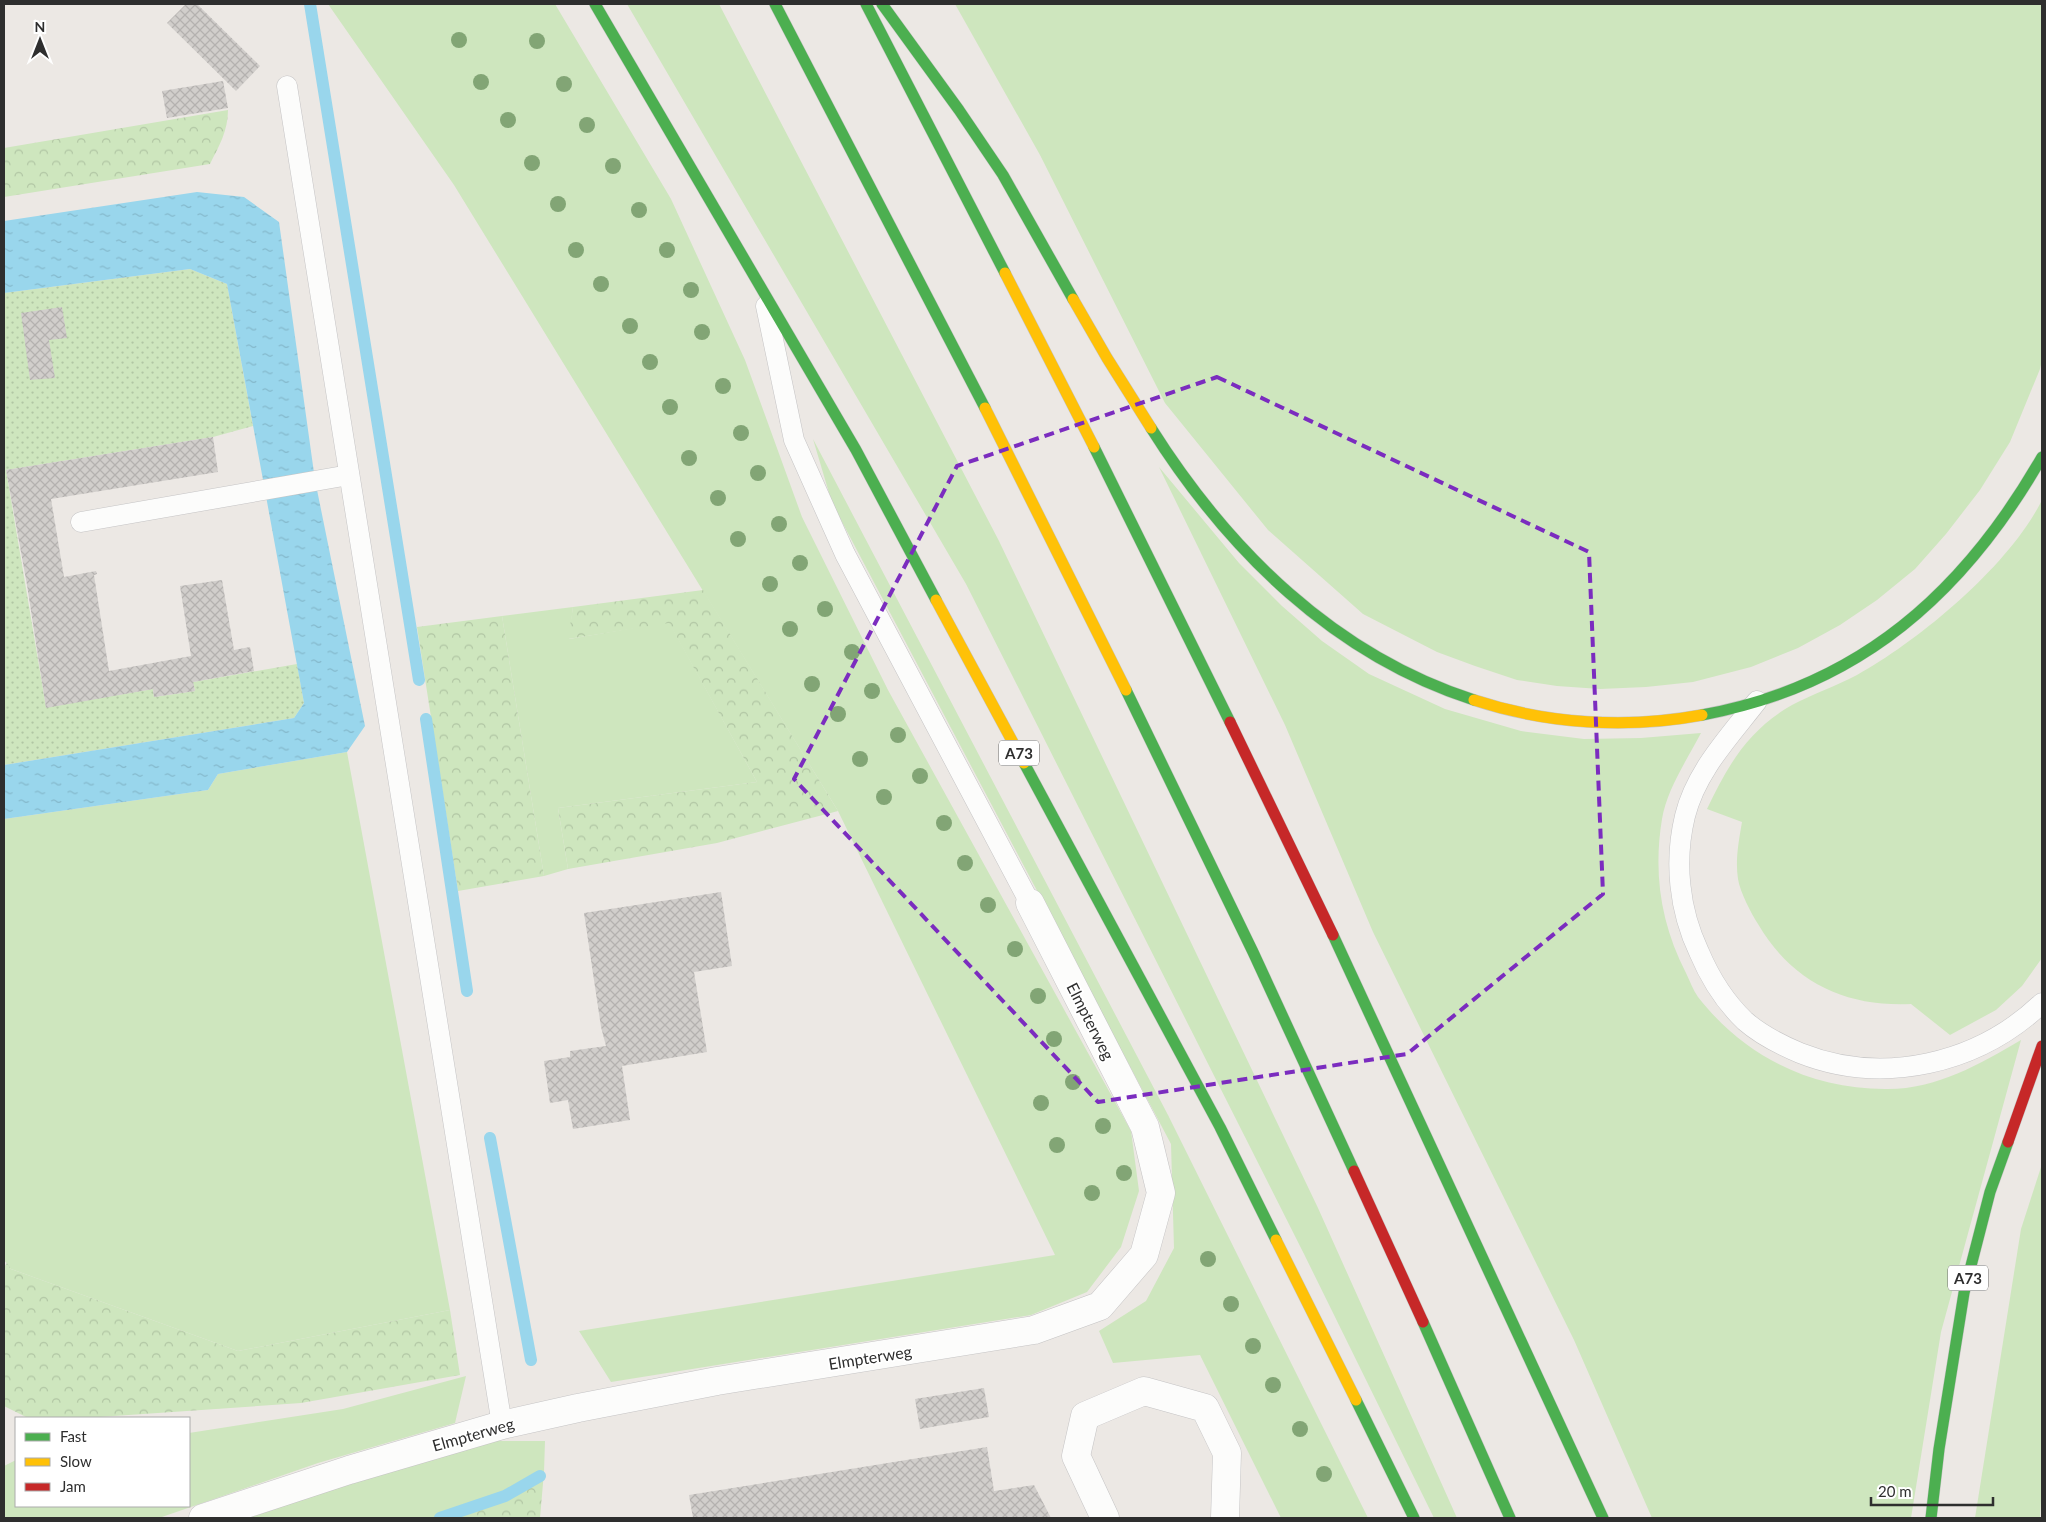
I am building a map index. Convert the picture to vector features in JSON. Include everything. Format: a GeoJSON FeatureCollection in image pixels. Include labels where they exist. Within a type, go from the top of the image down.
{"type":"FeatureCollection","features":[{"type":"Feature","properties":{"kind":"highway","name":"A73"},"geometry":{"type":"LineString","coordinates":[[594,4],[856,450],[1215,1118],[1414,1518]]}},
{"type":"Feature","properties":{"kind":"highway"},"geometry":{"type":"LineString","coordinates":[[775,4],[1018,471],[1215,872],[1377,1220],[1510,1518]]}},
{"type":"Feature","properties":{"kind":"highway"},"geometry":{"type":"LineString","coordinates":[[866,4],[1091,441],[1285,835],[1603,1518]]}},
{"type":"Feature","properties":{"kind":"highway"},"geometry":{"type":"LineString","coordinates":[[882,4],[1004,176],[1106,356],[1167,453],[1193,490],[1236,542],[1291,597],[1325,624],[1358,646],[1437,688],[1470,700],[1532,715],[1589,722],[1642,722],[1686,718],[1723,711],[1822,677],[1892,634],[1928,605],[1968,567],[2002,524],[2042,457]]}},
{"type":"Feature","properties":{"kind":"highway","name":"A73"},"geometry":{"type":"LineString","coordinates":[[1931,1518],[1939,1449],[1964,1293],[1990,1192],[2042,1046]]}},
{"type":"Feature","properties":{"kind":"street","name":"Elmpterweg"},"geometry":{"type":"LineString","coordinates":[[204,1518],[349,1470],[502,1425],[717,1381],[1034,1330],[1100,1306],[1144,1254],[1161,1193],[1145,1127],[1030,904]]}},
{"type":"Feature","properties":{"kind":"street"},"geometry":{"type":"LineString","coordinates":[[1105,1518],[1076,1456],[1085,1416],[1144,1391],[1205,1408],[1227,1452],[1225,1518]]}},
{"type":"Feature","properties":{"kind":"lane"},"geometry":{"type":"LineString","coordinates":[[287,86],[502,1425]]}},
{"type":"Feature","properties":{"kind":"lane"},"geometry":{"type":"LineString","coordinates":[[762,289],[794,440],[845,554],[1030,904]]}},
{"type":"Feature","properties":{"kind":"lane"},"geometry":{"type":"LineString","coordinates":[[81,522],[350,475]]}},
{"type":"Feature","properties":{"kind":"lane"},"geometry":{"type":"LineString","coordinates":[[1756,701],[1709,763],[1692,795],[1685,815],[1680,854],[1680,889],[1688,928],[1710,978],[1733,1009],[1746,1022],[1786,1047],[1833,1063],[1878,1070],[1916,1066],[1960,1054],[1988,1042],[2018,1023],[2042,1003]]}},
{"type":"Feature","properties":{"kind":"highlighted area"},"geometry":{"type":"Polygon","coordinates":[[[1217,377],[1589,552],[1603,894],[1407,1054],[1098,1102],[794,779],[957,466],[1217,377]]]}},
{"type":"Feature","properties":{"kind":"green space"},"geometry":{"type":"Polygon","coordinates":[[[328,4],[555,4],[671,199],[745,360],[802,517],[888,690],[1131,1131],[1139,1191],[1121,1247],[1087,1292],[1031,1315],[611,1382],[579,1331],[1055,1255],[838,811],[454,185],[328,4]]]}},
{"type":"Feature","properties":{"kind":"green space"},"geometry":{"type":"Polygon","coordinates":[[[627,4],[719,4],[999,541],[1318,1208],[1457,1518],[1434,1518],[1304,1254],[966,584],[627,4]]]}},
{"type":"Feature","properties":{"kind":"green space"},"geometry":{"type":"Polygon","coordinates":[[[955,4],[2042,4],[2042,360],[2040,369],[2010,442],[1980,490],[1946,534],[1915,569],[1877,600],[1840,625],[1798,648],[1751,667],[1693,682],[1646,687],[1600,689],[1557,686],[1517,680],[1475,666],[1437,652],[1363,614],[1268,530],[1165,403],[1040,155],[955,4]]]}},
{"type":"Feature","properties":{"kind":"green space"},"geometry":{"type":"Polygon","coordinates":[[[228,110],[225,132],[210,164],[4,197],[4,148],[228,110]]]}},
{"type":"Feature","properties":{"kind":"green space"},"geometry":{"type":"Polygon","coordinates":[[[190,269],[227,284],[253,426],[213,437],[6,470],[46,707],[153,689],[154,697],[195,691],[193,682],[297,664],[304,703],[294,718],[4,765],[4,293],[190,269]]]}},
{"type":"Feature","properties":{"kind":"green space"},"geometry":{"type":"Polygon","coordinates":[[[813,439],[1168,1115],[1368,1518],[1281,1518],[1200,1355],[1113,1363],[1099,1331],[1146,1301],[1174,1248],[1171,1144],[832,503],[813,439]]]}},
{"type":"Feature","properties":{"kind":"green space"},"geometry":{"type":"Polygon","coordinates":[[[1159,467],[1239,563],[1282,606],[1322,641],[1369,674],[1445,709],[1521,731],[1584,739],[1641,738],[1701,733],[1668,797],[1662,819],[1658,859],[1661,898],[1670,936],[1696,994],[1737,1037],[1759,1053],[1782,1066],[1807,1076],[1860,1088],[1888,1089],[1924,1085],[1941,1080],[1990,1058],[2021,1040],[1941,1332],[1911,1518],[1652,1518],[1574,1340],[1373,932],[1285,725],[1159,467]]]}},
{"type":"Feature","properties":{"kind":"green space"},"geometry":{"type":"Polygon","coordinates":[[[2042,500],[2042,958],[2022,986],[1996,1010],[1950,1035],[1911,1004],[1887,1004],[1864,1001],[1843,995],[1822,987],[1804,976],[1787,961],[1758,924],[1741,890],[1737,865],[1742,822],[1707,809],[1732,763],[1751,737],[1792,705],[1857,675],[1908,642],[1935,621],[1986,575],[2027,525],[2042,500]]]}},
{"type":"Feature","properties":{"kind":"green space"},"geometry":{"type":"Polygon","coordinates":[[[703,590],[838,811],[717,843],[568,869],[558,808],[757,782],[669,623],[568,639],[573,607],[703,590]]]}},
{"type":"Feature","properties":{"kind":"green space"},"geometry":{"type":"Polygon","coordinates":[[[573,607],[569,639],[669,622],[757,782],[558,808],[568,869],[544,876],[502,616],[573,607]]]}},
{"type":"Feature","properties":{"kind":"green space"},"geometry":{"type":"Polygon","coordinates":[[[502,616],[544,876],[458,891],[417,627],[502,616]]]}},
{"type":"Feature","properties":{"kind":"green space"},"geometry":{"type":"Polygon","coordinates":[[[347,752],[450,1310],[238,1351],[11,1269],[4,1260],[4,819],[208,790],[218,774],[347,752]]]}},
{"type":"Feature","properties":{"kind":"green space"},"geometry":{"type":"Polygon","coordinates":[[[2042,1164],[2042,1481],[2040,1518],[1975,1518],[2021,1229],[2042,1164]]]}},
{"type":"Feature","properties":{"kind":"green space"},"geometry":{"type":"Polygon","coordinates":[[[7,1263],[11,1269],[238,1351],[450,1310],[460,1375],[301,1403],[99,1417],[26,1417],[4,1406],[4,1267],[7,1263]]]}},
{"type":"Feature","properties":{"kind":"green space"},"geometry":{"type":"Polygon","coordinates":[[[466,1376],[455,1423],[318,1463],[159,1518],[4,1518],[4,1466],[15,1460],[15,1507],[190,1507],[190,1433],[343,1409],[466,1376]]]}},
{"type":"Feature","properties":{"kind":"green space"},"geometry":{"type":"Polygon","coordinates":[[[496,1441],[545,1441],[544,1472],[533,1474],[519,1491],[432,1518],[244,1518],[403,1467],[496,1441]]]}},
{"type":"Feature","properties":{"kind":"green space"},"geometry":{"type":"Polygon","coordinates":[[[544,1472],[540,1518],[432,1518],[507,1496],[521,1489],[534,1475],[544,1472]]]}},
{"type":"Feature","properties":{"kind":"water"},"geometry":{"type":"Polygon","coordinates":[[[197,192],[244,197],[279,222],[315,480],[365,726],[347,752],[218,774],[208,790],[4,819],[4,765],[294,718],[304,703],[227,284],[190,269],[4,293],[4,221],[197,192]]]}},
{"type":"Feature","properties":{"kind":"building"},"geometry":{"type":"Polygon","coordinates":[[[186,4],[197,4],[260,66],[236,91],[167,23],[186,4]]]}},
{"type":"Feature","properties":{"kind":"building"},"geometry":{"type":"Polygon","coordinates":[[[223,81],[228,108],[167,118],[162,91],[223,81]]]}},
{"type":"Feature","properties":{"kind":"building"},"geometry":{"type":"Polygon","coordinates":[[[62,307],[67,338],[49,340],[55,378],[30,380],[21,313],[62,307]]]}},
{"type":"Feature","properties":{"kind":"building"},"geometry":{"type":"Polygon","coordinates":[[[213,437],[218,472],[51,499],[64,577],[96,571],[97,574],[94,575],[109,671],[191,656],[180,586],[222,580],[234,650],[250,647],[254,671],[193,682],[195,691],[154,697],[153,689],[46,708],[27,585],[6,470],[213,437]]]}},
{"type":"Feature","properties":{"kind":"building"},"geometry":{"type":"Polygon","coordinates":[[[721,892],[732,966],[694,972],[707,1052],[622,1066],[630,1120],[573,1129],[568,1100],[550,1103],[544,1061],[570,1057],[570,1051],[606,1046],[601,1027],[584,913],[721,892]]]}},
{"type":"Feature","properties":{"kind":"building"},"geometry":{"type":"Polygon","coordinates":[[[984,1388],[989,1417],[920,1429],[915,1399],[984,1388]]]}},
{"type":"Feature","properties":{"kind":"building"},"geometry":{"type":"Polygon","coordinates":[[[987,1447],[994,1491],[1034,1485],[1051,1518],[693,1518],[689,1495],[987,1447]]]}},
{"type":"Feature","properties":{"kind":"waterway"},"geometry":{"type":"LineString","coordinates":[[310,4],[419,680]]}},
{"type":"Feature","properties":{"kind":"waterway"},"geometry":{"type":"LineString","coordinates":[[426,719],[467,991]]}},
{"type":"Feature","properties":{"kind":"waterway"},"geometry":{"type":"LineString","coordinates":[[490,1138],[531,1360]]}},
{"type":"Feature","properties":{"kind":"waterway"},"geometry":{"type":"LineString","coordinates":[[440,1518],[505,1496],[540,1476]]}},
{"type":"Feature","properties":{"kind":"traffic: fast"},"geometry":{"type":"LineString","coordinates":[[595,4],[856,450],[936,600]]}},
{"type":"Feature","properties":{"kind":"traffic: fast"},"geometry":{"type":"LineString","coordinates":[[775,4],[985,408]]}},
{"type":"Feature","properties":{"kind":"traffic: fast"},"geometry":{"type":"LineString","coordinates":[[866,4],[1005,273]]}},
{"type":"Feature","properties":{"kind":"traffic: fast"},"geometry":{"type":"LineString","coordinates":[[882,4],[959,110],[1003,175],[1073,299]]}},
{"type":"Feature","properties":{"kind":"traffic: fast"},"geometry":{"type":"LineString","coordinates":[[1151,428],[1181,473],[1214,516],[1250,556],[1289,593],[1331,626],[1375,656],[1423,680],[1474,700]]}},
{"type":"Feature","properties":{"kind":"traffic: fast"},"geometry":{"type":"LineString","coordinates":[[1094,447],[1230,722]]}},
{"type":"Feature","properties":{"kind":"traffic: fast"},"geometry":{"type":"LineString","coordinates":[[1702,715],[1759,701],[1811,682],[1858,656],[1902,626],[1942,591],[1978,551],[2011,506],[2042,457]]}},
{"type":"Feature","properties":{"kind":"traffic: fast"},"geometry":{"type":"LineString","coordinates":[[1126,690],[1253,952],[1354,1171]]}},
{"type":"Feature","properties":{"kind":"traffic: fast"},"geometry":{"type":"LineString","coordinates":[[1024,763],[1220,1127],[1276,1240]]}},
{"type":"Feature","properties":{"kind":"traffic: fast"},"geometry":{"type":"LineString","coordinates":[[1333,935],[1603,1518]]}},
{"type":"Feature","properties":{"kind":"traffic: fast"},"geometry":{"type":"LineString","coordinates":[[1931,1518],[1939,1449],[1964,1293],[1990,1192],[2008,1142]]}},
{"type":"Feature","properties":{"kind":"traffic: fast"},"geometry":{"type":"LineString","coordinates":[[1423,1322],[1510,1518]]}},
{"type":"Feature","properties":{"kind":"traffic: fast"},"geometry":{"type":"LineString","coordinates":[[1356,1400],[1414,1518]]}},
{"type":"Feature","properties":{"kind":"traffic: slow"},"geometry":{"type":"LineString","coordinates":[[1005,273],[1094,447]]}},
{"type":"Feature","properties":{"kind":"traffic: slow"},"geometry":{"type":"LineString","coordinates":[[1073,299],[1151,428]]}},
{"type":"Feature","properties":{"kind":"traffic: slow"},"geometry":{"type":"LineString","coordinates":[[985,408],[1126,690]]}},
{"type":"Feature","properties":{"kind":"traffic: slow"},"geometry":{"type":"LineString","coordinates":[[936,600],[1024,763]]}},
{"type":"Feature","properties":{"kind":"traffic: slow"},"geometry":{"type":"LineString","coordinates":[[1474,700],[1530,714],[1587,722],[1645,722],[1702,715]]}},
{"type":"Feature","properties":{"kind":"traffic: slow"},"geometry":{"type":"LineString","coordinates":[[1276,1240],[1356,1400]]}},
{"type":"Feature","properties":{"kind":"traffic: jam"},"geometry":{"type":"LineString","coordinates":[[1230,722],[1333,935]]}},
{"type":"Feature","properties":{"kind":"traffic: jam"},"geometry":{"type":"LineString","coordinates":[[2008,1142],[2042,1046]]}},
{"type":"Feature","properties":{"kind":"traffic: jam"},"geometry":{"type":"LineString","coordinates":[[1354,1171],[1423,1322]]}}]}
